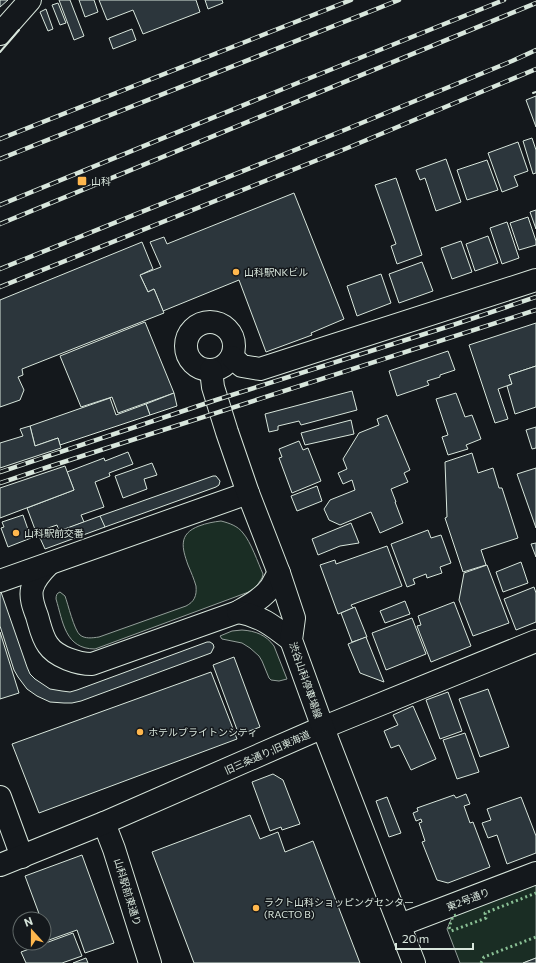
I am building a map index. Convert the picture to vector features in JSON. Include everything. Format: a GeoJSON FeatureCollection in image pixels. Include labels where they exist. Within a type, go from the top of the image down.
{"type":"FeatureCollection","features":[{"type":"Feature","properties":{"kind":"street"},"geometry":{"type":"LineString","coordinates":[[0,34],[30,0]]}},
{"type":"Feature","properties":{"kind":"street"},"geometry":{"type":"LineString","coordinates":[[232,357],[242,366],[260,369],[536,280]]}},
{"type":"Feature","properties":{"kind":"street"},"geometry":{"type":"LineString","coordinates":[[205,322],[220,324],[227,328],[232,334],[234,342],[232,357],[227,364],[220,368],[211,370],[196,366],[187,353],[186,345],[188,338],[192,331],[205,322]]}},
{"type":"Feature","properties":{"kind":"street","name":"渋谷山科停車場線"},"geometry":{"type":"LineString","coordinates":[[211,370],[216,400],[294,618],[291,640],[323,728],[414,963]]}},
{"type":"Feature","properties":{"kind":"street"},"geometry":{"type":"LineString","coordinates":[[0,581],[248,492]]}},
{"type":"Feature","properties":{"kind":"street"},"geometry":{"type":"LineString","coordinates":[[49,564],[41,573],[32,590],[32,603],[43,637],[47,645],[53,651],[73,661],[83,664],[92,664],[238,612],[252,604],[263,595],[270,588],[279,573]]}},
{"type":"Feature","properties":{"kind":"street"},"geometry":{"type":"LineString","coordinates":[[238,612],[250,614],[264,621],[291,640]]}},
{"type":"Feature","properties":{"kind":"street","name":"旧三条通り;旧東海道"},"geometry":{"type":"LineString","coordinates":[[0,865],[104,823],[312,732],[536,641]]}},
{"type":"Feature","properties":{"kind":"street"},"geometry":{"type":"LineString","coordinates":[[0,797],[22,857]]}},
{"type":"Feature","properties":{"kind":"street","name":"山科駅前東通り"},"geometry":{"type":"LineString","coordinates":[[104,823],[114,849],[150,963]]}},
{"type":"Feature","properties":{"kind":"street","name":"東2号通り"},"geometry":{"type":"LineString","coordinates":[[400,925],[536,873]]}},
{"type":"Feature","properties":{"kind":"green space"},"geometry":{"type":"Polygon","coordinates":[[[221,521],[239,528],[252,547],[263,574],[254,590],[95,649],[85,648],[71,639],[64,625],[56,599],[57,594],[60,592],[65,596],[73,623],[78,632],[80,635],[89,638],[99,637],[191,603],[196,593],[196,586],[184,553],[183,542],[185,537],[192,529],[221,521]]]}},
{"type":"Feature","properties":{"kind":"green space"},"geometry":{"type":"Polygon","coordinates":[[[242,630],[260,634],[271,642],[287,679],[279,681],[271,680],[259,656],[250,648],[242,643],[222,639],[220,636],[232,631],[242,630]]]}},
{"type":"Feature","properties":{"kind":"green space"},"geometry":{"type":"Polygon","coordinates":[[[536,882],[536,958],[523,963],[460,963],[447,929],[453,915],[536,882]]]}},
{"type":"Feature","properties":{"kind":"building"},"geometry":{"type":"Polygon","coordinates":[[[0,0],[8,0],[0,7],[0,0]]]}},
{"type":"Feature","properties":{"kind":"building"},"geometry":{"type":"Polygon","coordinates":[[[59,0],[70,0],[84,36],[74,40],[59,0]]]}},
{"type":"Feature","properties":{"kind":"building"},"geometry":{"type":"Polygon","coordinates":[[[79,0],[94,0],[98,12],[85,17],[79,0]]]}},
{"type":"Feature","properties":{"kind":"building"},"geometry":{"type":"Polygon","coordinates":[[[99,0],[196,0],[200,12],[143,34],[133,10],[107,20],[99,0]]]}},
{"type":"Feature","properties":{"kind":"building"},"geometry":{"type":"Polygon","coordinates":[[[205,0],[222,0],[223,3],[208,9],[205,0]]]}},
{"type":"Feature","properties":{"kind":"building"},"geometry":{"type":"Polygon","coordinates":[[[58,3],[66,23],[60,25],[52,5],[58,3]]]}},
{"type":"Feature","properties":{"kind":"building"},"geometry":{"type":"Polygon","coordinates":[[[46,9],[53,29],[48,31],[40,12],[46,9]]]}},
{"type":"Feature","properties":{"kind":"building"},"geometry":{"type":"Polygon","coordinates":[[[132,29],[136,40],[113,49],[109,38],[132,29]]]}},
{"type":"Feature","properties":{"kind":"building"},"geometry":{"type":"Polygon","coordinates":[[[536,96],[536,127],[526,100],[536,96]]]}},
{"type":"Feature","properties":{"kind":"building"},"geometry":{"type":"Polygon","coordinates":[[[532,138],[536,150],[536,173],[533,174],[523,141],[532,138]]]}},
{"type":"Feature","properties":{"kind":"building"},"geometry":{"type":"Polygon","coordinates":[[[518,142],[528,171],[514,176],[518,186],[502,192],[488,153],[518,142]]]}},
{"type":"Feature","properties":{"kind":"building"},"geometry":{"type":"Polygon","coordinates":[[[446,159],[461,202],[436,211],[425,178],[420,180],[416,170],[446,159]]]}},
{"type":"Feature","properties":{"kind":"building"},"geometry":{"type":"Polygon","coordinates":[[[487,160],[498,190],[467,200],[457,170],[487,160]]]}},
{"type":"Feature","properties":{"kind":"building"},"geometry":{"type":"Polygon","coordinates":[[[396,178],[422,255],[397,264],[391,246],[396,244],[375,185],[396,178]]]}},
{"type":"Feature","properties":{"kind":"building","name":"山科駅NKビル"},"geometry":{"type":"Polygon","coordinates":[[[294,193],[344,319],[311,333],[312,335],[266,352],[239,280],[163,311],[154,289],[148,292],[140,275],[161,267],[150,242],[164,237],[167,244],[294,193]]]}},
{"type":"Feature","properties":{"kind":"building"},"geometry":{"type":"Polygon","coordinates":[[[536,210],[536,229],[530,212],[536,210]]]}},
{"type":"Feature","properties":{"kind":"building"},"geometry":{"type":"Polygon","coordinates":[[[528,217],[536,245],[519,250],[510,223],[528,217]]]}},
{"type":"Feature","properties":{"kind":"building"},"geometry":{"type":"Polygon","coordinates":[[[507,222],[519,258],[502,264],[490,228],[507,222]]]}},
{"type":"Feature","properties":{"kind":"building"},"geometry":{"type":"Polygon","coordinates":[[[488,236],[498,263],[475,271],[466,244],[488,236]]]}},
{"type":"Feature","properties":{"kind":"building"},"geometry":{"type":"Polygon","coordinates":[[[461,241],[472,272],[452,279],[441,248],[461,241]]]}},
{"type":"Feature","properties":{"kind":"building"},"geometry":{"type":"Polygon","coordinates":[[[142,242],[153,269],[140,275],[148,292],[154,289],[164,313],[22,369],[23,375],[18,377],[24,390],[20,400],[0,407],[0,300],[142,242]]]}},
{"type":"Feature","properties":{"kind":"building"},"geometry":{"type":"Polygon","coordinates":[[[422,262],[433,291],[399,303],[389,274],[422,262]]]}},
{"type":"Feature","properties":{"kind":"building"},"geometry":{"type":"Polygon","coordinates":[[[381,274],[391,303],[357,316],[347,286],[381,274]]]}},
{"type":"Feature","properties":{"kind":"building"},"geometry":{"type":"Polygon","coordinates":[[[145,322],[174,393],[118,413],[112,397],[81,407],[60,356],[145,322]]]}},
{"type":"Feature","properties":{"kind":"building"},"geometry":{"type":"Polygon","coordinates":[[[536,323],[536,366],[509,375],[512,384],[498,389],[508,419],[495,423],[469,345],[536,323]]]}},
{"type":"Feature","properties":{"kind":"building"},"geometry":{"type":"Polygon","coordinates":[[[448,351],[455,370],[427,381],[429,385],[397,396],[389,371],[448,351]]]}},
{"type":"Feature","properties":{"kind":"building"},"geometry":{"type":"Polygon","coordinates":[[[536,366],[536,407],[515,414],[507,386],[512,384],[509,375],[536,366]]]}},
{"type":"Feature","properties":{"kind":"building"},"geometry":{"type":"Polygon","coordinates":[[[352,391],[357,410],[301,425],[299,421],[278,426],[278,430],[269,432],[265,414],[352,391]]]}},
{"type":"Feature","properties":{"kind":"building"},"geometry":{"type":"Polygon","coordinates":[[[174,393],[177,406],[150,415],[146,404],[174,393]]]}},
{"type":"Feature","properties":{"kind":"building"},"geometry":{"type":"Polygon","coordinates":[[[456,393],[465,417],[472,415],[481,439],[466,445],[468,449],[448,455],[442,437],[448,435],[436,399],[456,393]]]}},
{"type":"Feature","properties":{"kind":"building"},"geometry":{"type":"Polygon","coordinates":[[[110,398],[116,415],[146,404],[150,415],[60,445],[58,438],[35,446],[30,426],[110,398]]]}},
{"type":"Feature","properties":{"kind":"building"},"geometry":{"type":"Polygon","coordinates":[[[387,415],[410,470],[404,473],[408,482],[391,489],[403,523],[380,533],[371,512],[340,525],[329,520],[324,509],[330,500],[355,490],[352,480],[343,484],[338,473],[347,469],[343,459],[359,433],[379,425],[377,419],[387,415]]]}},
{"type":"Feature","properties":{"kind":"building"},"geometry":{"type":"Polygon","coordinates":[[[351,420],[354,434],[305,445],[301,433],[351,420]]]}},
{"type":"Feature","properties":{"kind":"building"},"geometry":{"type":"Polygon","coordinates":[[[30,426],[35,446],[58,438],[61,448],[0,468],[0,443],[23,436],[20,429],[30,426]]]}},
{"type":"Feature","properties":{"kind":"building"},"geometry":{"type":"Polygon","coordinates":[[[536,427],[536,448],[532,449],[526,430],[536,427]]]}},
{"type":"Feature","properties":{"kind":"building"},"geometry":{"type":"Polygon","coordinates":[[[299,441],[303,450],[308,448],[321,481],[292,493],[279,458],[282,457],[279,449],[299,441]]]}},
{"type":"Feature","properties":{"kind":"building"},"geometry":{"type":"Polygon","coordinates":[[[128,452],[133,464],[109,473],[110,476],[95,482],[104,507],[81,515],[84,522],[71,527],[59,531],[57,525],[36,532],[27,508],[74,490],[67,472],[104,458],[105,461],[128,452]]]}},
{"type":"Feature","properties":{"kind":"building"},"geometry":{"type":"Polygon","coordinates":[[[472,453],[478,473],[493,468],[499,488],[502,488],[518,538],[481,550],[486,565],[463,572],[445,518],[447,517],[445,462],[472,453]]]}},
{"type":"Feature","properties":{"kind":"building"},"geometry":{"type":"Polygon","coordinates":[[[152,463],[157,475],[144,479],[147,489],[123,498],[115,476],[152,463]]]}},
{"type":"Feature","properties":{"kind":"building"},"geometry":{"type":"Polygon","coordinates":[[[65,466],[74,490],[0,518],[0,488],[65,466]]]}},
{"type":"Feature","properties":{"kind":"building"},"geometry":{"type":"Polygon","coordinates":[[[536,468],[536,528],[517,474],[536,468]]]}},
{"type":"Feature","properties":{"kind":"building"},"geometry":{"type":"Polygon","coordinates":[[[216,476],[220,481],[219,485],[216,487],[105,527],[101,526],[98,522],[98,518],[100,516],[216,476]]]}},
{"type":"Feature","properties":{"kind":"building"},"geometry":{"type":"Polygon","coordinates":[[[317,486],[322,501],[297,511],[291,496],[317,486]]]}},
{"type":"Feature","properties":{"kind":"building","name":"山科駅前交番"},"geometry":{"type":"Polygon","coordinates":[[[23,515],[31,538],[8,547],[1,528],[4,527],[2,522],[23,515]]]}},
{"type":"Feature","properties":{"kind":"building"},"geometry":{"type":"Polygon","coordinates":[[[100,516],[105,527],[45,549],[40,538],[100,516]]]}},
{"type":"Feature","properties":{"kind":"building"},"geometry":{"type":"Polygon","coordinates":[[[351,523],[359,543],[340,546],[318,555],[312,539],[351,523]]]}},
{"type":"Feature","properties":{"kind":"building"},"geometry":{"type":"Polygon","coordinates":[[[428,530],[431,538],[441,535],[451,563],[440,567],[442,573],[427,578],[426,574],[413,579],[415,584],[407,587],[391,544],[428,530]]]}},
{"type":"Feature","properties":{"kind":"building"},"geometry":{"type":"Polygon","coordinates":[[[536,543],[536,557],[531,544],[536,543]]]}},
{"type":"Feature","properties":{"kind":"building"},"geometry":{"type":"Polygon","coordinates":[[[387,546],[402,586],[351,605],[353,608],[338,614],[320,565],[335,560],[336,564],[387,546]]]}},
{"type":"Feature","properties":{"kind":"building"},"geometry":{"type":"Polygon","coordinates":[[[521,562],[528,583],[503,592],[496,572],[521,562]]]}},
{"type":"Feature","properties":{"kind":"building"},"geometry":{"type":"Polygon","coordinates":[[[487,565],[509,623],[473,636],[459,600],[464,573],[487,565]]]}},
{"type":"Feature","properties":{"kind":"building"},"geometry":{"type":"Polygon","coordinates":[[[534,587],[536,593],[536,622],[516,630],[504,599],[534,587]]]}},
{"type":"Feature","properties":{"kind":"building"},"geometry":{"type":"Polygon","coordinates":[[[0,590],[30,674],[50,689],[70,692],[207,642],[213,644],[214,647],[211,653],[81,701],[72,703],[50,702],[27,689],[14,670],[0,626],[0,590]]]}},
{"type":"Feature","properties":{"kind":"building"},"geometry":{"type":"Polygon","coordinates":[[[405,601],[410,614],[385,623],[380,611],[405,601]]]}},
{"type":"Feature","properties":{"kind":"building"},"geometry":{"type":"Polygon","coordinates":[[[454,602],[471,646],[431,662],[417,626],[421,625],[418,616],[454,602]]]}},
{"type":"Feature","properties":{"kind":"building"},"geometry":{"type":"Polygon","coordinates":[[[355,607],[367,637],[352,642],[341,613],[355,607]]]}},
{"type":"Feature","properties":{"kind":"building"},"geometry":{"type":"Polygon","coordinates":[[[412,618],[426,654],[386,670],[372,633],[412,618]]]}},
{"type":"Feature","properties":{"kind":"building"},"geometry":{"type":"Polygon","coordinates":[[[0,632],[19,693],[0,699],[0,632]]]}},
{"type":"Feature","properties":{"kind":"building"},"geometry":{"type":"Polygon","coordinates":[[[366,637],[384,682],[360,673],[348,644],[366,637]]]}},
{"type":"Feature","properties":{"kind":"building"},"geometry":{"type":"Polygon","coordinates":[[[234,657],[260,727],[239,735],[213,665],[234,657]]]}},
{"type":"Feature","properties":{"kind":"building"},"geometry":{"type":"Polygon","coordinates":[[[211,672],[237,739],[39,813],[12,744],[211,672]]]}},
{"type":"Feature","properties":{"kind":"building"},"geometry":{"type":"Polygon","coordinates":[[[488,689],[509,747],[480,757],[459,699],[488,689]]]}},
{"type":"Feature","properties":{"kind":"building"},"geometry":{"type":"Polygon","coordinates":[[[448,692],[462,731],[440,739],[426,700],[448,692]]]}},
{"type":"Feature","properties":{"kind":"building"},"geometry":{"type":"Polygon","coordinates":[[[413,706],[436,759],[411,770],[399,745],[391,748],[384,731],[398,725],[393,715],[413,706]]]}},
{"type":"Feature","properties":{"kind":"building"},"geometry":{"type":"Polygon","coordinates":[[[465,733],[479,772],[457,779],[443,740],[465,733]]]}},
{"type":"Feature","properties":{"kind":"building"},"geometry":{"type":"Polygon","coordinates":[[[273,774],[283,780],[300,824],[282,830],[281,827],[270,831],[252,782],[273,774]]]}},
{"type":"Feature","properties":{"kind":"building"},"geometry":{"type":"Polygon","coordinates":[[[466,794],[470,804],[464,806],[470,823],[473,822],[490,867],[448,883],[437,880],[422,842],[425,841],[419,823],[422,822],[421,819],[416,821],[413,813],[418,811],[417,808],[454,795],[456,798],[466,794]]]}},
{"type":"Feature","properties":{"kind":"building"},"geometry":{"type":"Polygon","coordinates":[[[387,797],[401,833],[389,837],[376,801],[387,797]]]}},
{"type":"Feature","properties":{"kind":"building"},"geometry":{"type":"Polygon","coordinates":[[[521,797],[536,836],[536,853],[507,864],[497,835],[488,838],[482,823],[491,820],[487,809],[521,797]]]}},
{"type":"Feature","properties":{"kind":"building","name":"ラクト山科ショッピングセンター (RACTO B)"},"geometry":{"type":"Polygon","coordinates":[[[250,815],[260,839],[278,832],[285,852],[313,841],[360,963],[194,963],[152,852],[250,815]]]}},
{"type":"Feature","properties":{"kind":"building"},"geometry":{"type":"Polygon","coordinates":[[[82,855],[114,943],[85,953],[77,930],[52,939],[52,911],[38,911],[25,876],[82,855]]]}},
{"type":"Feature","properties":{"kind":"building"},"geometry":{"type":"Polygon","coordinates":[[[73,933],[82,956],[62,963],[26,963],[21,952],[52,951],[52,941],[73,933]]]}},
{"type":"Feature","properties":{"kind":"building"},"geometry":{"type":"Polygon","coordinates":[[[86,958],[88,963],[73,963],[86,958]]]}},
{"type":"Feature","properties":{"kind":"building"},"geometry":{"type":"Polygon","coordinates":[[[536,958],[536,963],[523,963],[536,958]]]}},
{"type":"Feature","properties":{"kind":"railway"},"geometry":{"type":"LineString","coordinates":[[0,139],[351,0]]}},
{"type":"Feature","properties":{"kind":"railway"},"geometry":{"type":"LineString","coordinates":[[0,159],[399,0]]}},
{"type":"Feature","properties":{"kind":"railway"},"geometry":{"type":"LineString","coordinates":[[0,205],[504,0]]}},
{"type":"Feature","properties":{"kind":"railway"},"geometry":{"type":"LineString","coordinates":[[0,224],[536,3]]}},
{"type":"Feature","properties":{"kind":"railway"},"geometry":{"type":"LineString","coordinates":[[0,269],[342,131],[536,50]]}},
{"type":"Feature","properties":{"kind":"railway"},"geometry":{"type":"LineString","coordinates":[[0,287],[345,149],[536,69]]}},
{"type":"Feature","properties":{"kind":"railway"},"geometry":{"type":"LineString","coordinates":[[0,472],[216,400],[453,325],[536,297]]}},
{"type":"Feature","properties":{"kind":"railway"},"geometry":{"type":"LineString","coordinates":[[0,483],[536,310]]}},
{"type":"Feature","properties":{"kind":"hedge"},"geometry":{"type":"LineString","coordinates":[[456,915],[453,916],[449,927],[451,931],[486,918],[485,913],[536,893]]}},
{"type":"Feature","properties":{"kind":"hedge"},"geometry":{"type":"LineString","coordinates":[[481,963],[484,957],[536,937]]}},
{"type":"Feature","properties":{"kind":"wall"},"geometry":{"type":"LineString","coordinates":[[0,52],[19,30]]}},
{"type":"Feature","properties":{"kind":"place","name":"山科"},"geometry":{"type":"Point","coordinates":[82,181]}},
{"type":"Feature","properties":{"kind":"place","name":"山科駅NKビル"},"geometry":{"type":"Point","coordinates":[236,272]}},
{"type":"Feature","properties":{"kind":"place","name":"山科駅前交番"},"geometry":{"type":"Point","coordinates":[16,533]}},
{"type":"Feature","properties":{"kind":"place","name":"ホテルブライトンシティ"},"geometry":{"type":"Point","coordinates":[140,732]}},
{"type":"Feature","properties":{"kind":"place","name":"ラクト山科ショッピングセンター (RACTO B)"},"geometry":{"type":"Point","coordinates":[256,908]}}]}
